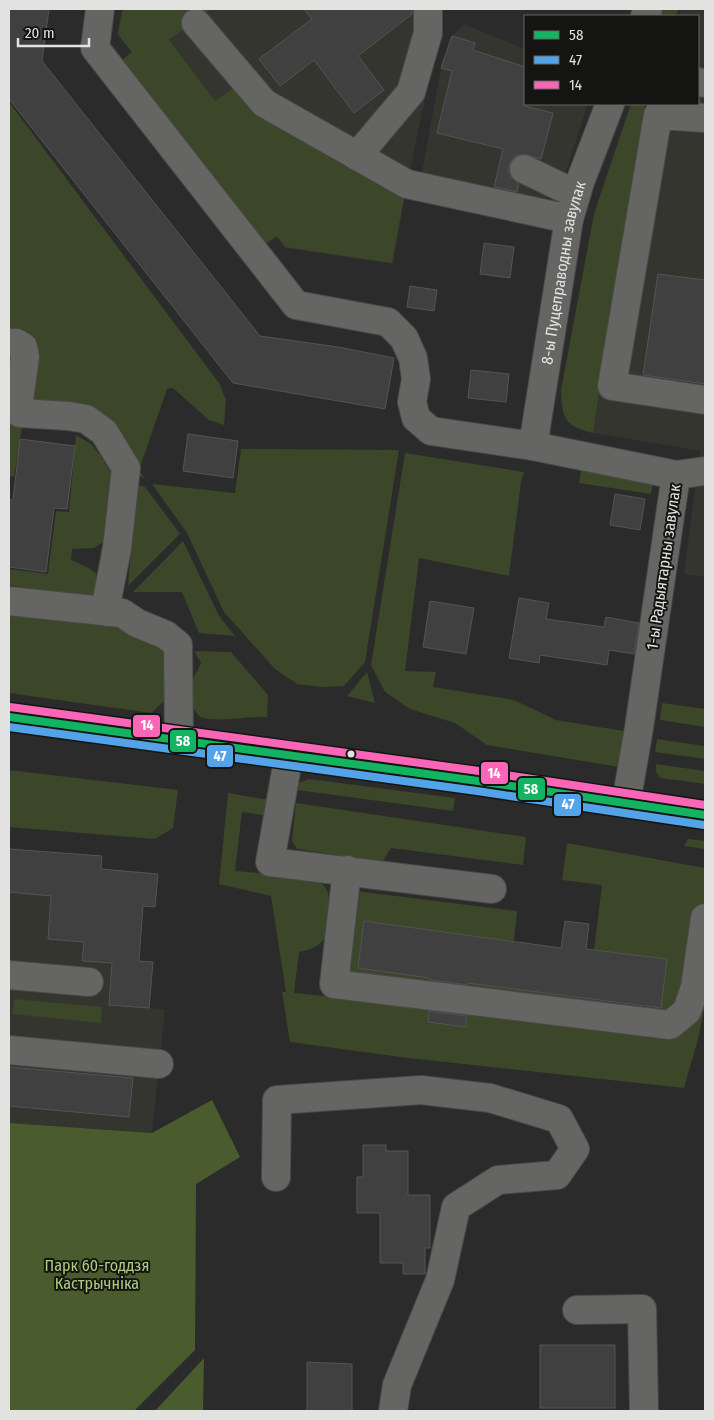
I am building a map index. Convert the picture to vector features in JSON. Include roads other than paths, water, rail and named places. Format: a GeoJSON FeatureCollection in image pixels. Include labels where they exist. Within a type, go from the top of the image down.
{"type":"FeatureCollection","features":[{"type":"Feature","properties":{"kind":"main road"},"geometry":{"type":"LineString","coordinates":[[9,717],[289,754],[705,815]]}},
{"type":"Feature","properties":{"kind":"street","name":"1-ы Радыятарны завулак"},"geometry":{"type":"LineString","coordinates":[[100,9],[95,48],[296,305],[388,322],[404,338],[412,358],[416,379],[412,402],[416,418],[431,431],[533,446],[676,475],[639,728],[626,803]]}},
{"type":"Feature","properties":{"kind":"street"},"geometry":{"type":"LineString","coordinates":[[357,156],[411,92],[428,33],[428,9]]}},
{"type":"Feature","properties":{"kind":"street"},"geometry":{"type":"LineString","coordinates":[[196,23],[264,103],[407,184],[569,219]]}},
{"type":"Feature","properties":{"kind":"street","name":"8-ы Пуцеправодны завулак"},"geometry":{"type":"LineString","coordinates":[[533,446],[569,219],[577,192],[610,105]]}},
{"type":"Feature","properties":{"kind":"street"},"geometry":{"type":"LineString","coordinates":[[705,118],[658,115],[612,386],[705,400]]}},
{"type":"Feature","properties":{"kind":"street"},"geometry":{"type":"LineString","coordinates":[[524,169],[561,187],[577,192]]}},
{"type":"Feature","properties":{"kind":"street"},"geometry":{"type":"LineString","coordinates":[[9,343],[16,343],[23,347],[25,357],[18,407],[20,414],[68,416],[86,419],[104,432],[126,468],[117,548],[106,605],[108,612]]}},
{"type":"Feature","properties":{"kind":"street"},"geometry":{"type":"LineString","coordinates":[[676,475],[705,471]]}},
{"type":"Feature","properties":{"kind":"street"},"geometry":{"type":"LineString","coordinates":[[9,601],[122,613],[137,623],[166,635],[178,645],[179,739]]}},
{"type":"Feature","properties":{"kind":"street"},"geometry":{"type":"LineString","coordinates":[[289,754],[270,862],[492,889]]}},
{"type":"Feature","properties":{"kind":"street"},"geometry":{"type":"LineString","coordinates":[[347,870],[334,984],[670,1025],[687,1011],[695,987],[705,918]]}},
{"type":"Feature","properties":{"kind":"street"},"geometry":{"type":"LineString","coordinates":[[9,975],[89,982]]}},
{"type":"Feature","properties":{"kind":"street"},"geometry":{"type":"LineString","coordinates":[[9,1050],[160,1064]]}},
{"type":"Feature","properties":{"kind":"street"},"geometry":{"type":"LineString","coordinates":[[276,1177],[277,1100],[421,1090],[490,1098],[558,1119],[575,1148],[557,1175],[498,1180],[456,1207],[440,1280],[397,1385],[393,1411]]}},
{"type":"Feature","properties":{"kind":"street"},"geometry":{"type":"LineString","coordinates":[[577,1310],[642,1309],[644,1411]]}},
{"type":"Feature","properties":{"kind":"park label","name":"Парк 60-годдзя Кастрычніка"},"geometry":{"type":"Point","coordinates":[97,1274]}}]}
